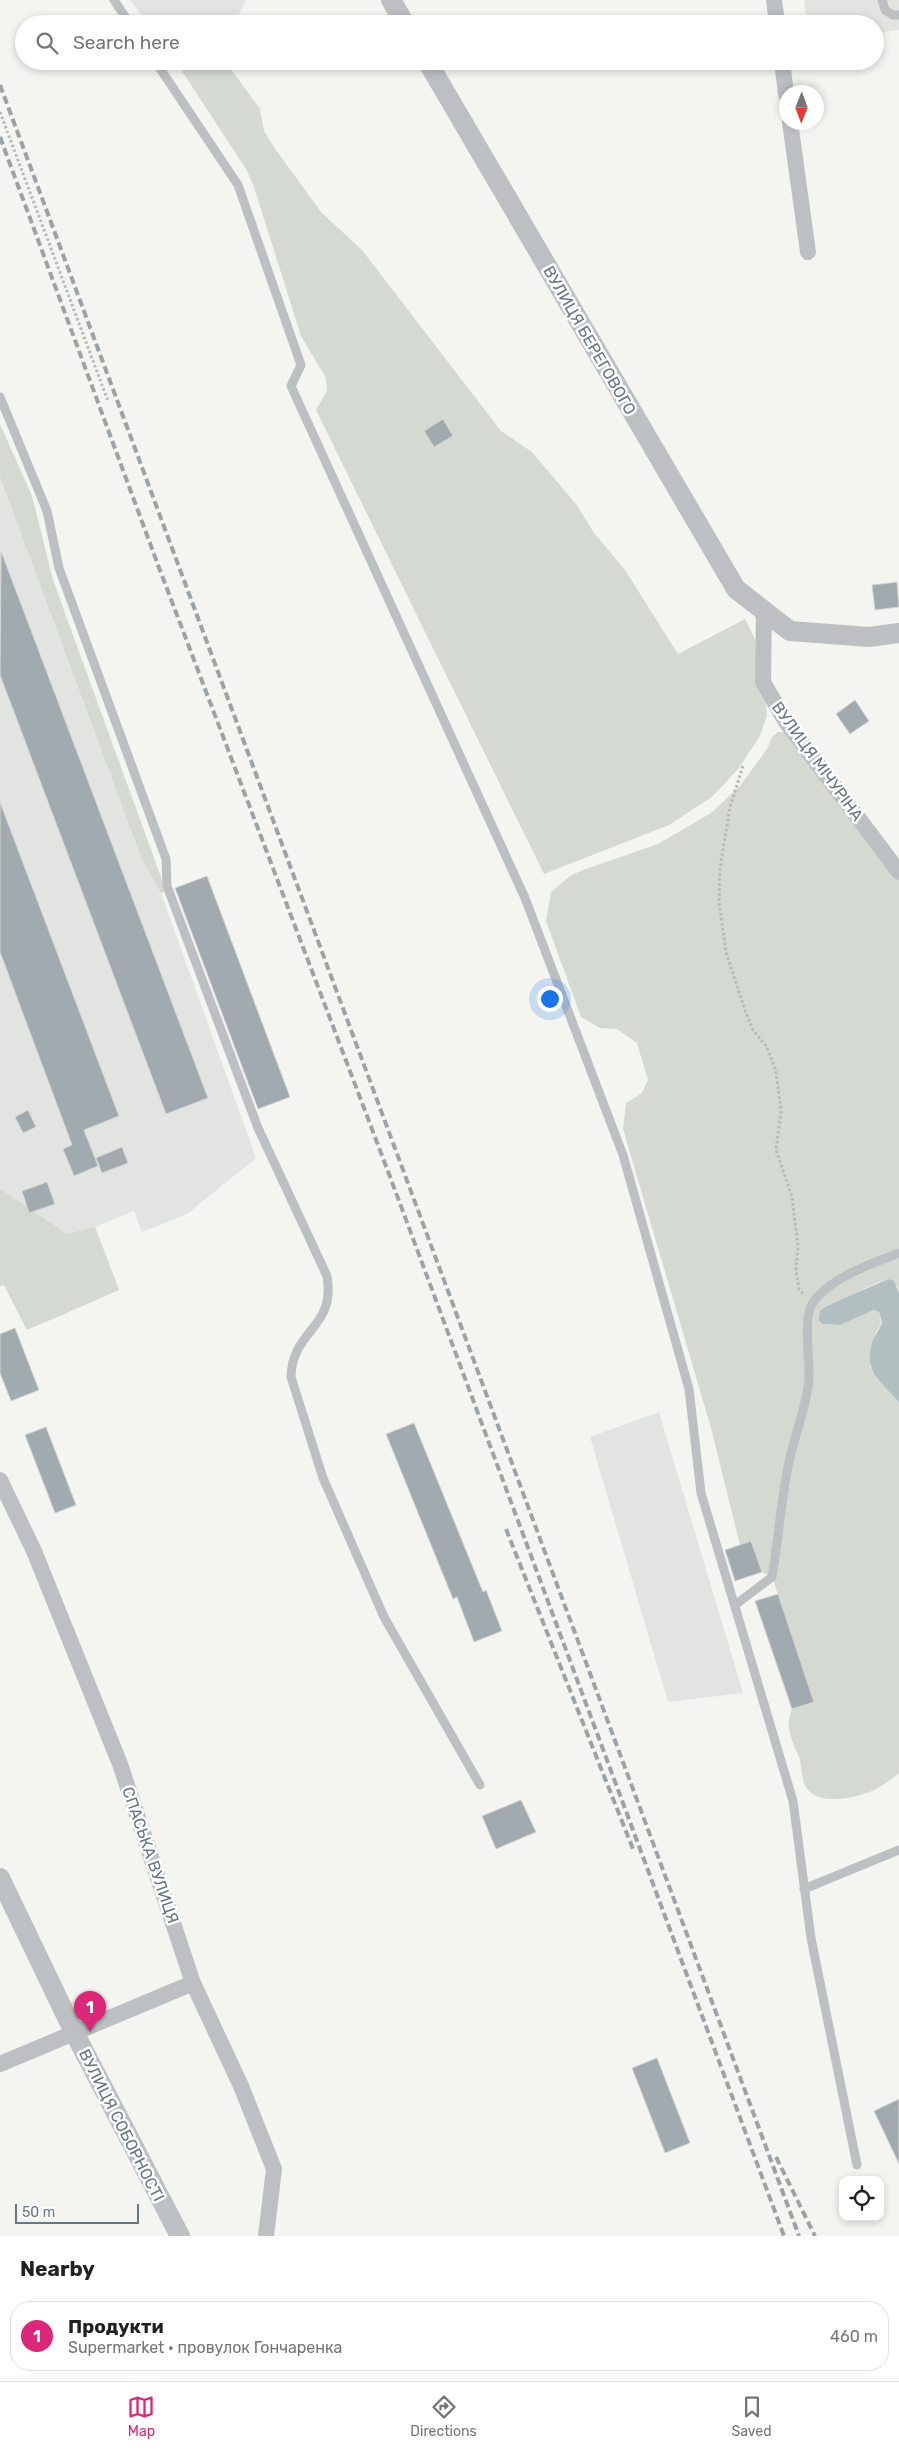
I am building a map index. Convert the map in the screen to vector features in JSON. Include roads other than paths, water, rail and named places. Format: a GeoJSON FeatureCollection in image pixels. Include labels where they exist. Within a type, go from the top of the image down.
{"type":"FeatureCollection","features":[{"type":"Feature","properties":{"kind":"street"},"geometry":{"type":"LineString","coordinates":[[391,0],[400,15]]}},
{"type":"Feature","properties":{"kind":"street"},"geometry":{"type":"LineString","coordinates":[[774,0],[776,15]]}},
{"type":"Feature","properties":{"kind":"street","name":"ВУЛИЦЯ БЕРЕГОВОГО"},"geometry":{"type":"LineString","coordinates":[[432,70],[736,589],[790,631],[869,638],[899,633]]}},
{"type":"Feature","properties":{"kind":"street"},"geometry":{"type":"LineString","coordinates":[[783,70],[785,85]]}},
{"type":"Feature","properties":{"kind":"street"},"geometry":{"type":"LineString","coordinates":[[791,130],[808,252]]}},
{"type":"Feature","properties":{"kind":"street","name":"ВУЛИЦЯ МІЧУРІНА"},"geometry":{"type":"LineString","coordinates":[[764,610],[763,682],[786,722],[899,872]]}},
{"type":"Feature","properties":{"kind":"street","name":"СПАСЬКА ВУЛИЦЯ"},"geometry":{"type":"LineString","coordinates":[[0,1480],[34,1551],[120,1764],[193,1983],[241,2086],[274,2169],[266,2236]]}},
{"type":"Feature","properties":{"kind":"street","name":"ВУЛИЦЯ СОБОРНОСТІ"},"geometry":{"type":"LineString","coordinates":[[0,1878],[74,2032],[180,2236]]}},
{"type":"Feature","properties":{"kind":"street"},"geometry":{"type":"LineString","coordinates":[[0,2064],[193,1983]]}},
{"type":"Feature","properties":{"kind":"lane"},"geometry":{"type":"LineString","coordinates":[[114,0],[124,15]]}},
{"type":"Feature","properties":{"kind":"lane"},"geometry":{"type":"LineString","coordinates":[[882,0],[885,10],[892,15],[899,15]]}},
{"type":"Feature","properties":{"kind":"lane"},"geometry":{"type":"LineString","coordinates":[[161,70],[238,185],[301,365],[290,386],[524,898],[623,1155],[689,1389],[701,1493],[736,1604],[793,1801],[811,1938],[857,2165]]}},
{"type":"Feature","properties":{"kind":"lane"},"geometry":{"type":"LineString","coordinates":[[0,397],[47,511],[59,568],[166,859],[167,886],[258,1128],[327,1276],[328,1301],[324,1314],[296,1349],[292,1362],[291,1377],[323,1478],[384,1617],[480,1785]]}},
{"type":"Feature","properties":{"kind":"lane"},"geometry":{"type":"LineString","coordinates":[[736,1604],[772,1577],[790,1457],[808,1381],[807,1335],[811,1306],[819,1294],[839,1281],[861,1268],[899,1253]]}},
{"type":"Feature","properties":{"kind":"lane"},"geometry":{"type":"LineString","coordinates":[[804,1889],[899,1850]]}},
{"type":"Feature","properties":{"kind":"railway"},"geometry":{"type":"LineString","coordinates":[[0,85],[799,2236]]}},
{"type":"Feature","properties":{"kind":"railway"},"geometry":{"type":"LineString","coordinates":[[0,137],[158,565],[389,1174],[784,2236]]}},
{"type":"Feature","properties":{"kind":"railway"},"geometry":{"type":"LineString","coordinates":[[506,1529],[633,1849]]}},
{"type":"Feature","properties":{"kind":"railway"},"geometry":{"type":"LineString","coordinates":[[776,2157],[815,2236]]}},
{"type":"Feature","properties":{"kind":"place","name":"Продукти"},"geometry":{"type":"Point","coordinates":[90,2032]}}]}
